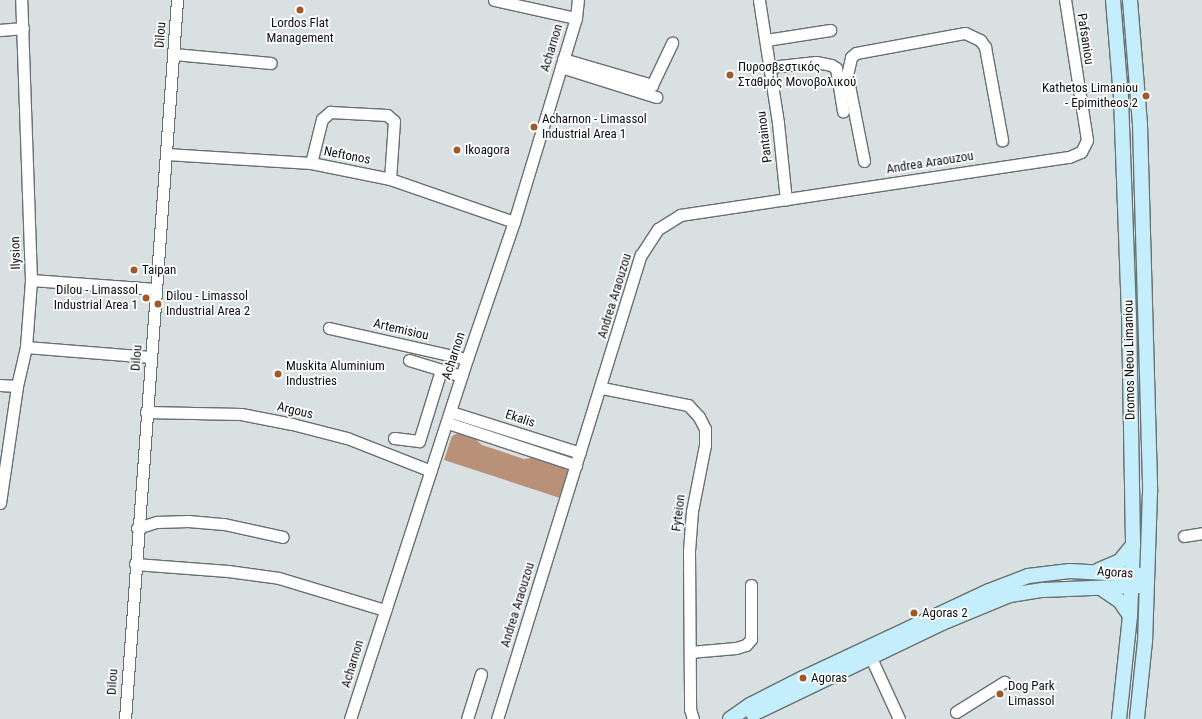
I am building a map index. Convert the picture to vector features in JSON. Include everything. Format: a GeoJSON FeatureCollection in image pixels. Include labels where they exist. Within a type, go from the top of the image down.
{"type":"FeatureCollection","features":[{"type":"Feature","properties":{"kind":"main road","name":"Dromos Neou Limaniou"},"geometry":{"type":"LineString","coordinates":[[1113,0],[1121,98],[1129,313],[1133,545],[1130,616],[1119,719]]}},
{"type":"Feature","properties":{"kind":"main road","name":"Dromos Neou Limaniou"},"geometry":{"type":"LineString","coordinates":[[1130,0],[1140,125],[1150,492],[1148,581],[1137,719]]}},
{"type":"Feature","properties":{"kind":"main road"},"geometry":{"type":"LineString","coordinates":[[1095,572],[1120,561],[1133,545]]}},
{"type":"Feature","properties":{"kind":"main road","name":"Agoras"},"geometry":{"type":"LineString","coordinates":[[730,719],[750,705],[802,678],[989,591],[1048,572],[1095,572],[1132,580],[1148,581]]}},
{"type":"Feature","properties":{"kind":"main road","name":"Agoras"},"geometry":{"type":"LineString","coordinates":[[740,719],[942,623],[1010,596],[1043,590],[1102,589],[1132,580]]}},
{"type":"Feature","properties":{"kind":"main road"},"geometry":{"type":"LineString","coordinates":[[1102,589],[1120,601],[1130,616]]}},
{"type":"Feature","properties":{"kind":"street","name":"Ilysion"},"geometry":{"type":"LineString","coordinates":[[0,503],[17,386],[26,347],[30,280],[21,0]]}},
{"type":"Feature","properties":{"kind":"street","name":"Dilou"},"geometry":{"type":"LineString","coordinates":[[125,719],[137,528],[178,0]]}},
{"type":"Feature","properties":{"kind":"street"},"geometry":{"type":"LineString","coordinates":[[494,0],[576,18]]}},
{"type":"Feature","properties":{"kind":"street","name":"Acharnon"},"geometry":{"type":"LineString","coordinates":[[350,719],[448,423],[467,359],[514,222],[576,18],[578,0]]}},
{"type":"Feature","properties":{"kind":"street","name":"Pantainou"},"geometry":{"type":"LineString","coordinates":[[759,0],[770,67],[786,200]]}},
{"type":"Feature","properties":{"kind":"street","name":"Pafsaniou"},"geometry":{"type":"LineString","coordinates":[[1065,0],[1087,140],[1081,152]]}},
{"type":"Feature","properties":{"kind":"street"},"geometry":{"type":"LineString","coordinates":[[0,30],[23,28]]}},
{"type":"Feature","properties":{"kind":"street"},"geometry":{"type":"LineString","coordinates":[[766,40],[830,30]]}},
{"type":"Feature","properties":{"kind":"street"},"geometry":{"type":"LineString","coordinates":[[864,161],[847,75],[851,57],[856,52],[965,33],[980,40],[984,48],[1002,140]]}},
{"type":"Feature","properties":{"kind":"street"},"geometry":{"type":"LineString","coordinates":[[562,63],[652,85],[672,43]]}},
{"type":"Feature","properties":{"kind":"street"},"geometry":{"type":"LineString","coordinates":[[174,54],[272,63]]}},
{"type":"Feature","properties":{"kind":"street"},"geometry":{"type":"LineString","coordinates":[[770,67],[816,62],[831,65],[836,68],[843,111]]}},
{"type":"Feature","properties":{"kind":"street"},"geometry":{"type":"LineString","coordinates":[[562,63],[656,96]]}},
{"type":"Feature","properties":{"kind":"street"},"geometry":{"type":"LineString","coordinates":[[311,163],[322,119],[330,112],[387,115],[394,121],[390,179]]}},
{"type":"Feature","properties":{"kind":"street","name":"Andrea Araouzou"},"geometry":{"type":"LineString","coordinates":[[497,719],[576,465],[602,388],[641,255],[658,230],[680,214],[786,200],[1069,157],[1081,152]]}},
{"type":"Feature","properties":{"kind":"street","name":"Neftonos"},"geometry":{"type":"LineString","coordinates":[[166,154],[311,163],[390,179],[514,222]]}},
{"type":"Feature","properties":{"kind":"street"},"geometry":{"type":"LineString","coordinates":[[30,280],[156,289]]}},
{"type":"Feature","properties":{"kind":"street","name":"Artemisiou"},"geometry":{"type":"LineString","coordinates":[[329,328],[467,359]]}},
{"type":"Feature","properties":{"kind":"street"},"geometry":{"type":"LineString","coordinates":[[26,347],[151,357]]}},
{"type":"Feature","properties":{"kind":"street"},"geometry":{"type":"LineString","coordinates":[[408,360],[462,376]]}},
{"type":"Feature","properties":{"kind":"street"},"geometry":{"type":"LineString","coordinates":[[394,438],[419,441],[440,370]]}},
{"type":"Feature","properties":{"kind":"street"},"geometry":{"type":"LineString","coordinates":[[0,385],[17,386]]}},
{"type":"Feature","properties":{"kind":"street","name":"Fyteion"},"geometry":{"type":"LineString","coordinates":[[602,388],[688,406],[699,417],[704,429],[705,445],[692,511],[689,551],[690,652],[693,719]]}},
{"type":"Feature","properties":{"kind":"street","name":"Argous"},"geometry":{"type":"LineString","coordinates":[[146,412],[240,414],[292,424],[347,438],[431,471]]}},
{"type":"Feature","properties":{"kind":"street","name":"Ekalis"},"geometry":{"type":"LineString","coordinates":[[451,412],[580,453]]}},
{"type":"Feature","properties":{"kind":"street"},"geometry":{"type":"LineString","coordinates":[[448,423],[576,465]]}},
{"type":"Feature","properties":{"kind":"street"},"geometry":{"type":"LineString","coordinates":[[137,528],[157,522],[188,521],[224,524],[283,537]]}},
{"type":"Feature","properties":{"kind":"street"},"geometry":{"type":"LineString","coordinates":[[1184,536],[1202,533]]}},
{"type":"Feature","properties":{"kind":"street"},"geometry":{"type":"LineString","coordinates":[[135,564],[228,571],[279,578],[385,610]]}},
{"type":"Feature","properties":{"kind":"street"},"geometry":{"type":"LineString","coordinates":[[690,652],[746,645],[751,639],[751,585]]}},
{"type":"Feature","properties":{"kind":"street"},"geometry":{"type":"LineString","coordinates":[[870,658],[899,719]]}},
{"type":"Feature","properties":{"kind":"street"},"geometry":{"type":"LineString","coordinates":[[466,719],[481,674]]}},
{"type":"Feature","properties":{"kind":"street"},"geometry":{"type":"LineString","coordinates":[[956,712],[1004,682]]}},
{"type":"Feature","properties":{"kind":"shaded area"},"geometry":{"type":"Polygon","coordinates":[[[460,432],[467,432],[482,445],[524,459],[538,457],[563,464],[569,473],[560,498],[444,460],[452,436],[460,432]]]}},
{"type":"Feature","properties":{"kind":"place","name":"Lordos Flat Management"},"geometry":{"type":"Point","coordinates":[300,10]}},
{"type":"Feature","properties":{"kind":"place","name":"Πυροσβεστικός Σταθμός Μονοβολικού"},"geometry":{"type":"Point","coordinates":[730,75]}},
{"type":"Feature","properties":{"kind":"place","name":"Kathetos Limaniou - Epimitheos 2"},"geometry":{"type":"Point","coordinates":[1146,96]}},
{"type":"Feature","properties":{"kind":"place","name":"Acharnon - Limassol Industrial Area 1"},"geometry":{"type":"Point","coordinates":[534,127]}},
{"type":"Feature","properties":{"kind":"place","name":"Ikoagora"},"geometry":{"type":"Point","coordinates":[457,150]}},
{"type":"Feature","properties":{"kind":"place","name":"Taipan"},"geometry":{"type":"Point","coordinates":[134,270]}},
{"type":"Feature","properties":{"kind":"place","name":"Dilou - Limassol Industrial Area 1"},"geometry":{"type":"Point","coordinates":[146,298]}},
{"type":"Feature","properties":{"kind":"place","name":"Dilou - Limassol Industrial Area 2"},"geometry":{"type":"Point","coordinates":[158,304]}},
{"type":"Feature","properties":{"kind":"place","name":"Muskita Aluminium Industries"},"geometry":{"type":"Point","coordinates":[278,374]}},
{"type":"Feature","properties":{"kind":"place","name":"Agoras 2"},"geometry":{"type":"Point","coordinates":[914,613]}},
{"type":"Feature","properties":{"kind":"place","name":"Agoras"},"geometry":{"type":"Point","coordinates":[803,678]}},
{"type":"Feature","properties":{"kind":"place","name":"Dog Park Limassol"},"geometry":{"type":"Point","coordinates":[1000,694]}}]}
